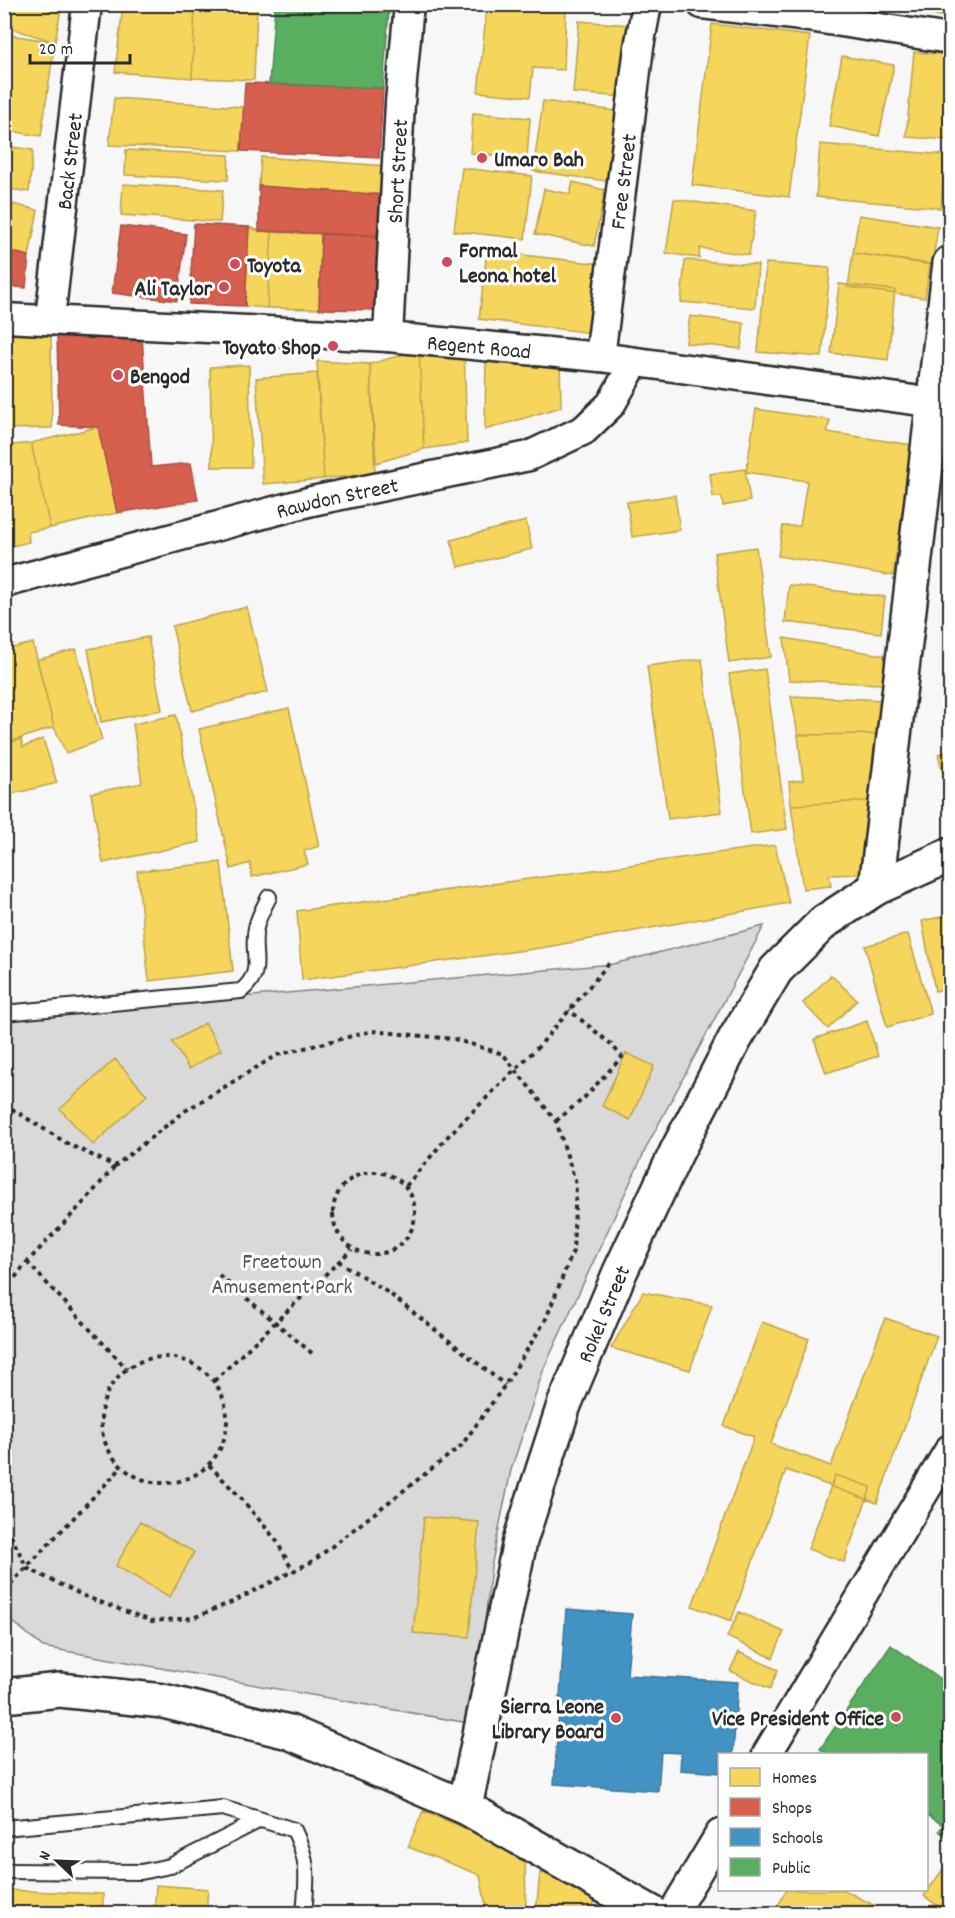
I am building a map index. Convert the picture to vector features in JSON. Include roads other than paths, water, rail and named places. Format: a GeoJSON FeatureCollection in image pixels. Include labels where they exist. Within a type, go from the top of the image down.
{"type":"FeatureCollection","features":[{"type":"Feature","properties":{"kind":"main road"},"geometry":{"type":"LineString","coordinates":[[876,888],[942,404],[951,263]]}},
{"type":"Feature","properties":{"kind":"main road","name":"Rokel Street"},"geometry":{"type":"LineString","coordinates":[[465,1807],[520,1541],[564,1405],[620,1272],[677,1151],[735,1039],[776,970],[824,922],[876,888],[951,855]]}},
{"type":"Feature","properties":{"kind":"main road"},"geometry":{"type":"LineString","coordinates":[[4,1696],[60,1690],[163,1701],[289,1732],[465,1807],[654,1914]]}},
{"type":"Feature","properties":{"kind":"street","name":"Back Street"},"geometry":{"type":"LineString","coordinates":[[50,318],[87,4]]}},
{"type":"Feature","properties":{"kind":"street","name":"Short Street"},"geometry":{"type":"LineString","coordinates":[[388,337],[400,103],[409,4]]}},
{"type":"Feature","properties":{"kind":"street","name":"Free Street"},"geometry":{"type":"LineString","coordinates":[[600,357],[639,47],[647,4]]}},
{"type":"Feature","properties":{"kind":"street"},"geometry":{"type":"LineString","coordinates":[[702,4],[809,17],[951,39]]}},
{"type":"Feature","properties":{"kind":"street","name":"Regent Road"},"geometry":{"type":"LineString","coordinates":[[4,318],[50,318],[388,337],[600,357],[942,404]]}},
{"type":"Feature","properties":{"kind":"street","name":"Rawdon Street"},"geometry":{"type":"LineString","coordinates":[[4,583],[312,501],[529,456],[584,430],[611,404],[634,363]]}},
{"type":"Feature","properties":{"kind":"street"},"geometry":{"type":"LineString","coordinates":[[768,1753],[951,1449]]}},
{"type":"Feature","properties":{"kind":"street"},"geometry":{"type":"LineString","coordinates":[[672,1914],[718,1837]]}},
{"type":"Feature","properties":{"kind":"lane"},"geometry":{"type":"LineString","coordinates":[[4,1013],[241,990],[252,982],[256,968],[254,942],[256,927],[269,897]]}},
{"type":"Feature","properties":{"kind":"lane"},"geometry":{"type":"LineString","coordinates":[[4,1828],[223,1808],[294,1830],[304,1850],[307,1871],[304,1914]]}},
{"type":"Feature","properties":{"kind":"lane"},"geometry":{"type":"LineString","coordinates":[[4,1871],[141,1872],[170,1866],[260,1820]]}},
{"type":"Feature","properties":{"kind":"place","name":"Umaro Bah"},"geometry":{"type":"Point","coordinates":[482,158]}},
{"type":"Feature","properties":{"kind":"place","name":"Formal Leona hotel"},"geometry":{"type":"Point","coordinates":[447,262]}},
{"type":"Feature","properties":{"kind":"place","name":"Toyota"},"geometry":{"type":"Point","coordinates":[235,264]}},
{"type":"Feature","properties":{"kind":"place","name":"Ali Taylor"},"geometry":{"type":"Point","coordinates":[224,287]}},
{"type":"Feature","properties":{"kind":"place","name":"Toyato Shop"},"geometry":{"type":"Point","coordinates":[333,346]}},
{"type":"Feature","properties":{"kind":"place","name":"Bengod"},"geometry":{"type":"Point","coordinates":[118,375]}},
{"type":"Feature","properties":{"kind":"place","name":"Vice President Office"},"geometry":{"type":"Point","coordinates":[896,1717]}},
{"type":"Feature","properties":{"kind":"place","name":"Sierra Leone Library Board"},"geometry":{"type":"Point","coordinates":[616,1718]}},
{"type":"Feature","properties":{"kind":"park label","name":"Freetown Amusement Park"},"geometry":{"type":"Point","coordinates":[282,1272]}}]}
